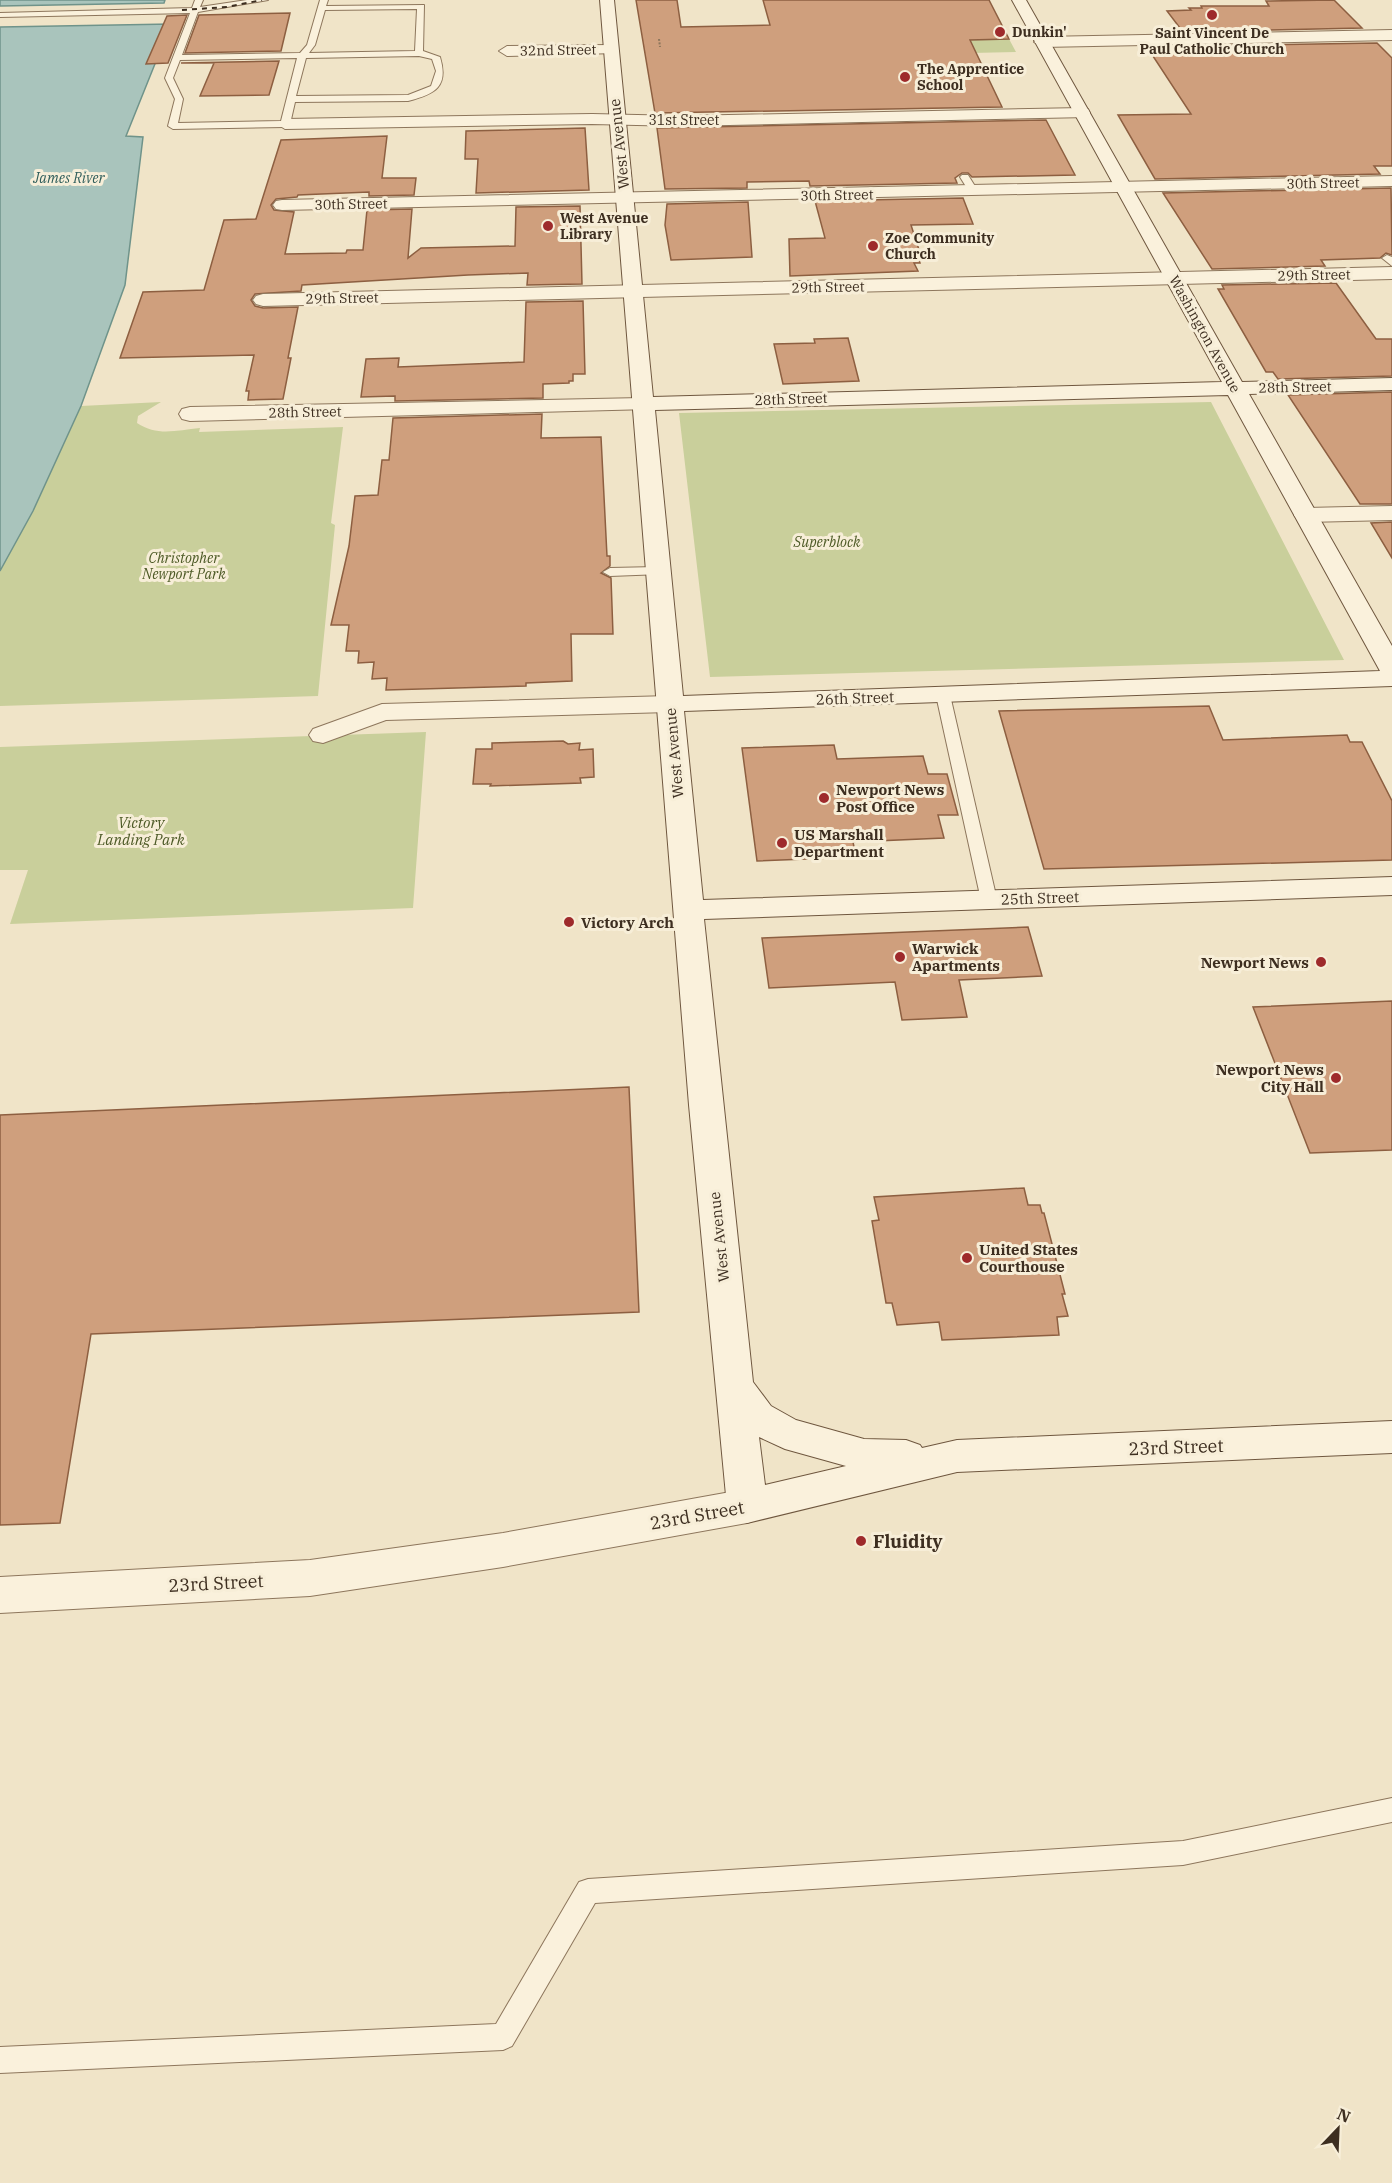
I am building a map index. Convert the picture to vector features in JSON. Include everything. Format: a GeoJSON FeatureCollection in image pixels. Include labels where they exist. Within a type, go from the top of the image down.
{"type":"FeatureCollection","features":[{"type":"Feature","properties":{"kind":"street","name":"West Avenue"},"geometry":{"type":"LineString","coordinates":[[607,0],[688,910],[747,1506]]}},
{"type":"Feature","properties":{"kind":"street","name":"Washington Avenue"},"geometry":{"type":"LineString","coordinates":[[1019,0],[1392,669]]}},
{"type":"Feature","properties":{"kind":"street"},"geometry":{"type":"LineString","coordinates":[[1042,42],[1392,35]]}},
{"type":"Feature","properties":{"kind":"street","name":"32nd Street"},"geometry":{"type":"LineString","coordinates":[[507,51],[610,50]]}},
{"type":"Feature","properties":{"kind":"street","name":"31st Street"},"geometry":{"type":"LineString","coordinates":[[285,124],[616,119],[694,121],[1082,113]]}},
{"type":"Feature","properties":{"kind":"street","name":"30th Street"},"geometry":{"type":"LineString","coordinates":[[282,205],[624,199],[969,184],[1124,188],[1392,181]]}},
{"type":"Feature","properties":{"kind":"street","name":"29th Street"},"geometry":{"type":"LineString","coordinates":[[263,300],[1174,279],[1390,265]]}},
{"type":"Feature","properties":{"kind":"street","name":"28th Street"},"geometry":{"type":"LineString","coordinates":[[190,414],[1392,384]]}},
{"type":"Feature","properties":{"kind":"street"},"geometry":{"type":"LineString","coordinates":[[1306,516],[1392,513]]}},
{"type":"Feature","properties":{"kind":"street","name":"26th Street"},"geometry":{"type":"LineString","coordinates":[[323,735],[382,712],[944,695],[1392,678]]}},
{"type":"Feature","properties":{"kind":"street","name":"25th Street"},"geometry":{"type":"LineString","coordinates":[[688,910],[1392,886]]}},
{"type":"Feature","properties":{"kind":"street"},"geometry":{"type":"LineString","coordinates":[[734,1385],[757,1417],[785,1433],[864,1455],[957,1456]]}},
{"type":"Feature","properties":{"kind":"street","name":"23rd Street"},"geometry":{"type":"LineString","coordinates":[[0,1595],[310,1578],[502,1550],[747,1506],[957,1456],[1392,1437]]}},
{"type":"Feature","properties":{"kind":"lane"},"geometry":{"type":"LineString","coordinates":[[199,0],[169,78],[179,99],[173,126],[285,124],[302,56],[311,45],[323,4],[421,7],[419,53]]}},
{"type":"Feature","properties":{"kind":"lane"},"geometry":{"type":"LineString","coordinates":[[0,15],[195,10],[264,0]]}},
{"type":"Feature","properties":{"kind":"lane"},"geometry":{"type":"LineString","coordinates":[[176,58],[419,53],[436,57],[440,71],[435,87],[423,94],[408,98],[291,99]]}},
{"type":"Feature","properties":{"kind":"lane"},"geometry":{"type":"LineString","coordinates":[[610,572],[657,571]]}},
{"type":"Feature","properties":{"kind":"lane"},"geometry":{"type":"LineString","coordinates":[[944,695],[989,900]]}},
{"type":"Feature","properties":{"kind":"lane"},"geometry":{"type":"LineString","coordinates":[[0,2060],[503,2037],[588,1892],[1183,1853],[1392,1810]]}},
{"type":"Feature","properties":{"kind":"path"},"geometry":{"type":"LineString","coordinates":[[659,39],[660,47]]}},
{"type":"Feature","properties":{"kind":"green space"},"geometry":{"type":"Polygon","coordinates":[[[965,39],[1009,39],[1016,52],[971,53],[965,39]]]}},
{"type":"Feature","properties":{"kind":"green space","name":"Christopher Newport Park"},"geometry":{"type":"Polygon","coordinates":[[[161,402],[138,416],[137,423],[152,430],[168,432],[200,428],[199,432],[343,427],[331,523],[335,525],[318,696],[0,706],[0,571],[33,511],[81,406],[161,402]]]}},
{"type":"Feature","properties":{"kind":"green space","name":"Superblock"},"geometry":{"type":"Polygon","coordinates":[[[1211,402],[1344,660],[710,677],[679,413],[1211,402]]]}},
{"type":"Feature","properties":{"kind":"green space","name":"Victory Landing Park"},"geometry":{"type":"Polygon","coordinates":[[[426,732],[413,908],[10,924],[28,870],[0,870],[0,747],[426,732]]]}},
{"type":"Feature","properties":{"kind":"water"},"geometry":{"type":"Polygon","coordinates":[[[0,0],[165,0],[164,3],[0,6],[0,0]]]}},
{"type":"Feature","properties":{"kind":"water","name":"James River"},"geometry":{"type":"Polygon","coordinates":[[[171,24],[126,136],[143,137],[125,285],[81,406],[33,511],[0,571],[0,27],[171,24]]]}},
{"type":"Feature","properties":{"kind":"building"},"geometry":{"type":"Polygon","coordinates":[[[636,0],[677,0],[681,27],[770,25],[763,0],[989,0],[1009,39],[970,40],[1002,107],[655,113],[636,0]]]}},
{"type":"Feature","properties":{"kind":"building"},"geometry":{"type":"Polygon","coordinates":[[[1334,0],[1362,28],[1183,32],[1167,11],[1191,10],[1189,8],[1202,8],[1201,6],[1269,6],[1266,1],[1334,0]]]}},
{"type":"Feature","properties":{"kind":"building"},"geometry":{"type":"Polygon","coordinates":[[[290,13],[281,51],[185,53],[199,15],[290,13]]]}},
{"type":"Feature","properties":{"kind":"building"},"geometry":{"type":"Polygon","coordinates":[[[187,15],[168,63],[146,64],[167,16],[187,15]]]}},
{"type":"Feature","properties":{"kind":"building"},"geometry":{"type":"Polygon","coordinates":[[[1377,43],[1392,58],[1392,166],[1374,166],[1380,174],[1155,179],[1118,115],[1191,114],[1147,47],[1377,43]]]}},
{"type":"Feature","properties":{"kind":"building"},"geometry":{"type":"Polygon","coordinates":[[[279,61],[269,95],[200,96],[214,63],[181,63],[279,61]]]}},
{"type":"Feature","properties":{"kind":"building"},"geometry":{"type":"Polygon","coordinates":[[[1046,120],[1075,175],[972,177],[968,173],[962,173],[955,178],[957,183],[810,186],[809,181],[747,182],[747,188],[665,189],[657,128],[1046,120]]]}},
{"type":"Feature","properties":{"kind":"building"},"geometry":{"type":"Polygon","coordinates":[[[585,128],[589,190],[476,193],[478,159],[465,159],[466,131],[585,128]]]}},
{"type":"Feature","properties":{"kind":"building"},"geometry":{"type":"Polygon","coordinates":[[[387,136],[382,178],[416,178],[414,195],[369,196],[369,192],[298,195],[276,199],[271,205],[274,210],[294,212],[285,254],[346,253],[347,250],[363,250],[367,210],[412,209],[408,258],[421,248],[515,246],[516,207],[580,206],[582,284],[527,285],[528,273],[302,285],[301,291],[255,294],[251,300],[255,306],[263,308],[298,307],[283,399],[248,400],[249,391],[246,391],[254,355],[120,358],[143,292],[204,290],[224,220],[256,219],[281,140],[387,136]]]}},
{"type":"Feature","properties":{"kind":"building"},"geometry":{"type":"Polygon","coordinates":[[[1391,188],[1392,255],[1386,253],[1380,258],[1321,260],[1325,266],[1212,269],[1163,193],[1391,188]]]}},
{"type":"Feature","properties":{"kind":"building"},"geometry":{"type":"Polygon","coordinates":[[[963,198],[973,224],[911,225],[921,256],[918,256],[920,263],[914,263],[918,271],[790,276],[789,239],[825,238],[815,201],[963,198]]]}},
{"type":"Feature","properties":{"kind":"building"},"geometry":{"type":"Polygon","coordinates":[[[748,202],[752,257],[671,260],[665,225],[667,204],[748,202]]]}},
{"type":"Feature","properties":{"kind":"building"},"geometry":{"type":"Polygon","coordinates":[[[1336,283],[1376,339],[1392,339],[1392,376],[1278,379],[1273,372],[1266,372],[1218,289],[1224,289],[1222,285],[1336,283]]]}},
{"type":"Feature","properties":{"kind":"building"},"geometry":{"type":"Polygon","coordinates":[[[583,301],[585,374],[573,374],[573,381],[569,383],[543,384],[543,398],[395,401],[395,396],[361,397],[366,359],[399,358],[398,367],[524,362],[526,302],[583,301]]]}},
{"type":"Feature","properties":{"kind":"building"},"geometry":{"type":"Polygon","coordinates":[[[848,338],[859,381],[783,384],[774,344],[815,343],[814,339],[848,338]]]}},
{"type":"Feature","properties":{"kind":"building"},"geometry":{"type":"Polygon","coordinates":[[[1392,392],[1392,504],[1360,504],[1288,395],[1392,392]]]}},
{"type":"Feature","properties":{"kind":"building"},"geometry":{"type":"Polygon","coordinates":[[[542,414],[541,438],[601,437],[607,556],[610,556],[610,566],[601,573],[611,578],[613,634],[571,634],[572,681],[526,683],[526,686],[386,690],[387,678],[372,679],[374,662],[358,663],[359,651],[346,651],[349,625],[331,625],[349,546],[355,496],[378,495],[382,460],[389,460],[393,418],[542,414]]]}},
{"type":"Feature","properties":{"kind":"building"},"geometry":{"type":"Polygon","coordinates":[[[1392,522],[1392,558],[1371,523],[1392,522]]]}},
{"type":"Feature","properties":{"kind":"building"},"geometry":{"type":"Polygon","coordinates":[[[1209,706],[1223,740],[1347,735],[1350,742],[1362,742],[1392,801],[1392,860],[1044,869],[999,711],[1209,706]]]}},
{"type":"Feature","properties":{"kind":"building"},"geometry":{"type":"Polygon","coordinates":[[[563,741],[568,744],[580,743],[579,750],[593,749],[594,777],[580,778],[581,783],[490,786],[491,784],[473,784],[476,749],[492,749],[492,743],[563,741]]]}},
{"type":"Feature","properties":{"kind":"building"},"geometry":{"type":"Polygon","coordinates":[[[834,745],[837,759],[923,756],[928,774],[947,774],[958,815],[938,815],[944,838],[853,842],[856,857],[757,861],[742,748],[834,745]]]}},
{"type":"Feature","properties":{"kind":"building","name":"Warwick Apartments"},"geometry":{"type":"Polygon","coordinates":[[[1028,927],[1042,976],[959,980],[967,1017],[902,1020],[895,982],[769,988],[762,938],[1028,927]]]}},
{"type":"Feature","properties":{"kind":"building","name":"Newport News City Hall"},"geometry":{"type":"Polygon","coordinates":[[[1392,1001],[1392,1150],[1310,1153],[1253,1007],[1392,1001]]]}},
{"type":"Feature","properties":{"kind":"building"},"geometry":{"type":"Polygon","coordinates":[[[629,1087],[639,1312],[91,1334],[60,1523],[0,1525],[0,1115],[629,1087]]]}},
{"type":"Feature","properties":{"kind":"building","name":"United States Courthouse"},"geometry":{"type":"Polygon","coordinates":[[[1024,1188],[1028,1205],[1040,1205],[1044,1213],[1065,1294],[1062,1294],[1068,1316],[1057,1317],[1059,1335],[942,1340],[939,1322],[897,1325],[892,1303],[886,1303],[872,1221],[879,1220],[874,1197],[1024,1188]]]}},
{"type":"Feature","properties":{"kind":"railway"},"geometry":{"type":"LineString","coordinates":[[182,10],[227,7],[262,0]]}},
{"type":"Feature","properties":{"kind":"place","name":"Saint Vincent De Paul Catholic Church"},"geometry":{"type":"Point","coordinates":[1212,15]}},
{"type":"Feature","properties":{"kind":"place","name":"Dunkin'"},"geometry":{"type":"Point","coordinates":[1000,32]}},
{"type":"Feature","properties":{"kind":"place","name":"The Apprentice School"},"geometry":{"type":"Point","coordinates":[905,77]}},
{"type":"Feature","properties":{"kind":"place","name":"West Avenue Library"},"geometry":{"type":"Point","coordinates":[548,226]}},
{"type":"Feature","properties":{"kind":"place","name":"Zoe Community Church"},"geometry":{"type":"Point","coordinates":[873,246]}},
{"type":"Feature","properties":{"kind":"place","name":"Newport News Post Office"},"geometry":{"type":"Point","coordinates":[824,798]}},
{"type":"Feature","properties":{"kind":"place","name":"US Marshall Department"},"geometry":{"type":"Point","coordinates":[782,843]}},
{"type":"Feature","properties":{"kind":"place","name":"Victory Arch"},"geometry":{"type":"Point","coordinates":[569,922]}},
{"type":"Feature","properties":{"kind":"place","name":"Warwick Apartments"},"geometry":{"type":"Point","coordinates":[900,957]}},
{"type":"Feature","properties":{"kind":"place","name":"Newport News"},"geometry":{"type":"Point","coordinates":[1321,962]}},
{"type":"Feature","properties":{"kind":"place","name":"Newport News City Hall"},"geometry":{"type":"Point","coordinates":[1336,1078]}},
{"type":"Feature","properties":{"kind":"place","name":"United States Courthouse"},"geometry":{"type":"Point","coordinates":[967,1258]}},
{"type":"Feature","properties":{"kind":"place","name":"Fluidity"},"geometry":{"type":"Point","coordinates":[861,1541]}}]}
